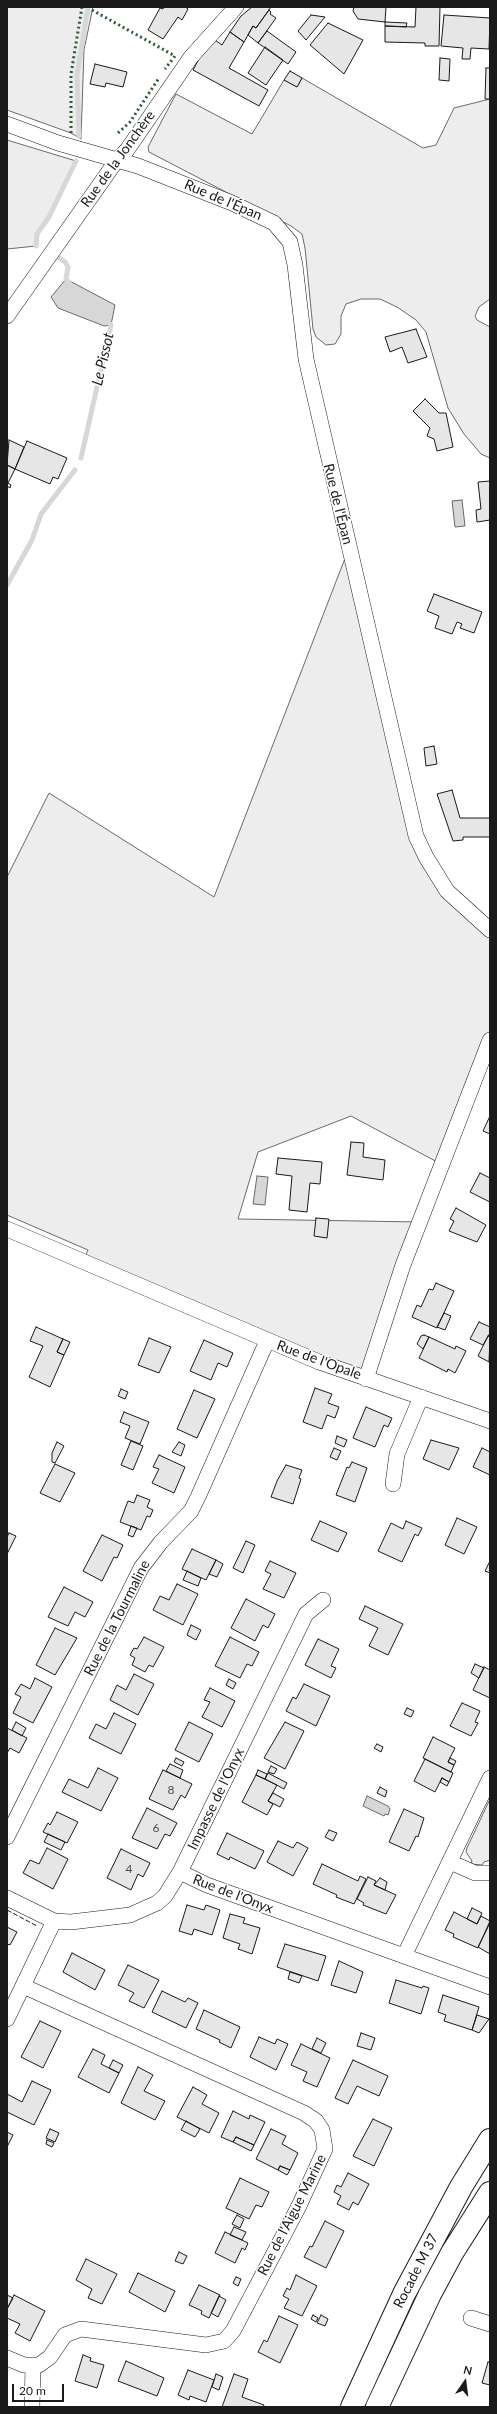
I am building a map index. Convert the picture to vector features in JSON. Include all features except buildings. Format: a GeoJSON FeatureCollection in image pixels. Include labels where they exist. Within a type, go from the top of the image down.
{"type":"FeatureCollection","features":[{"type":"Feature","properties":{"kind":"highway","name":"Rocade M 37"},"geometry":{"type":"LineString","coordinates":[[352,2407],[404,2294],[454,2200],[490,2140]]}},
{"type":"Feature","properties":{"kind":"highway","name":"Rocade M 37"},"geometry":{"type":"LineString","coordinates":[[377,2407],[430,2294],[452,2253],[490,2193]]}},
{"type":"Feature","properties":{"kind":"street","name":"Rue de la Jonchère"},"geometry":{"type":"LineString","coordinates":[[7,316],[117,160],[127,150],[191,57],[236,7]]}},
{"type":"Feature","properties":{"kind":"street","name":"Rue de l'Épan"},"geometry":{"type":"LineString","coordinates":[[7,124],[58,143],[117,160],[175,180],[259,214],[274,223],[290,242],[295,265],[307,367],[416,836],[426,857],[447,891],[490,930]]}},
{"type":"Feature","properties":{"kind":"street","name":"Rue de l'Opale"},"geometry":{"type":"LineString","coordinates":[[7,1229],[267,1341],[366,1379],[403,1265],[490,1040]]}},
{"type":"Feature","properties":{"kind":"street","name":"Rue de la Tourmaline"},"geometry":{"type":"LineString","coordinates":[[7,1837],[141,1568],[161,1542],[191,1511],[267,1341]]}},
{"type":"Feature","properties":{"kind":"street"},"geometry":{"type":"LineString","coordinates":[[366,1379],[490,1421]]}},
{"type":"Feature","properties":{"kind":"street"},"geometry":{"type":"LineString","coordinates":[[393,1484],[397,1454],[421,1397]]}},
{"type":"Feature","properties":{"kind":"street","name":"Impasse de l'Onyx"},"geometry":{"type":"LineString","coordinates":[[54,1921],[71,1922],[130,1915],[157,1903],[171,1887],[180,1872],[306,1614],[323,1600]]}},
{"type":"Feature","properties":{"kind":"street"},"geometry":{"type":"LineString","coordinates":[[404,1956],[490,1778]]}},
{"type":"Feature","properties":{"kind":"street"},"geometry":{"type":"LineString","coordinates":[[450,1862],[475,1873],[490,1873]]}},
{"type":"Feature","properties":{"kind":"street","name":"Rue de l'Onyx"},"geometry":{"type":"LineString","coordinates":[[180,1872],[207,1885],[490,1987]]}},
{"type":"Feature","properties":{"kind":"street"},"geometry":{"type":"LineString","coordinates":[[7,1898],[54,1921],[7,2019]]}},
{"type":"Feature","properties":{"kind":"street","name":"Rue de l'Aigue Marine"},"geometry":{"type":"LineString","coordinates":[[23,1986],[304,2113],[316,2121],[325,2139],[322,2159],[299,2206],[232,2331],[224,2341],[206,2345],[81,2329],[65,2335],[46,2361],[33,2366]]}},
{"type":"Feature","properties":{"kind":"street"},"geometry":{"type":"LineString","coordinates":[[471,2318],[490,2324]]}},
{"type":"Feature","properties":{"kind":"street"},"geometry":{"type":"LineString","coordinates":[[7,2358],[24,2365],[33,2366],[32,2407]]}},
{"type":"Feature","properties":{"kind":"shaded area"},"geometry":{"type":"Polygon","coordinates":[[[7,7],[93,7],[84,50],[81,139],[71,133],[7,110],[7,7]]]}},
{"type":"Feature","properties":{"kind":"shaded area"},"geometry":{"type":"Polygon","coordinates":[[[302,78],[423,148],[436,145],[454,108],[490,99],[490,299],[479,307],[475,316],[477,320],[490,327],[490,458],[481,454],[464,434],[448,408],[426,332],[416,320],[397,307],[380,299],[361,299],[346,304],[341,316],[341,334],[335,344],[326,345],[316,337],[313,329],[305,248],[302,234],[291,226],[149,152],[148,147],[176,94],[252,134],[284,80],[297,87],[302,78]]]}},
{"type":"Feature","properties":{"kind":"shaded area"},"geometry":{"type":"Polygon","coordinates":[[[7,140],[76,161],[49,217],[37,234],[36,246],[7,249],[7,140]]]}},
{"type":"Feature","properties":{"kind":"shaded area"},"geometry":{"type":"Polygon","coordinates":[[[66,279],[115,305],[111,325],[104,326],[58,308],[51,297],[66,279]]]}},
{"type":"Feature","properties":{"kind":"shaded area"},"geometry":{"type":"Polygon","coordinates":[[[462,500],[465,526],[455,527],[452,501],[462,500]]]}},
{"type":"Feature","properties":{"kind":"shaded area"},"geometry":{"type":"Polygon","coordinates":[[[349,548],[397,756],[435,873],[490,930],[490,1045],[441,1164],[351,1116],[258,1152],[238,1219],[419,1222],[366,1379],[83,1261],[88,1250],[7,1215],[7,877],[49,793],[214,897],[349,548]]]}},
{"type":"Feature","properties":{"kind":"shaded area"},"geometry":{"type":"Polygon","coordinates":[[[257,1176],[268,1177],[265,1205],[253,1204],[257,1176]]]}},
{"type":"Feature","properties":{"kind":"shaded area"},"geometry":{"type":"Polygon","coordinates":[[[367,1796],[388,1806],[390,1809],[388,1815],[385,1814],[384,1816],[363,1806],[367,1796]]]}},
{"type":"Feature","properties":{"kind":"shaded area"},"geometry":{"type":"Polygon","coordinates":[[[490,1799],[490,1860],[484,1862],[482,1865],[471,1864],[472,1861],[466,1852],[467,1848],[490,1799]]]}},
{"type":"Feature","properties":{"kind":"waterway","name":"Le Pissot"},"geometry":{"type":"LineString","coordinates":[[79,136],[77,75],[88,7]]}},
{"type":"Feature","properties":{"kind":"waterway","name":"Le Pissot"},"geometry":{"type":"LineString","coordinates":[[36,246],[37,234],[49,217],[76,161]]}},
{"type":"Feature","properties":{"kind":"waterway","name":"Le Pissot"},"geometry":{"type":"LineString","coordinates":[[58,257],[65,262],[68,267],[66,279],[70,284]]}},
{"type":"Feature","properties":{"kind":"waterway","name":"Le Pissot"},"geometry":{"type":"LineString","coordinates":[[81,458],[111,325],[107,321]]}},
{"type":"Feature","properties":{"kind":"waterway","name":"Le Pissot"},"geometry":{"type":"LineString","coordinates":[[7,585],[32,540],[41,514],[75,470]]}},
{"type":"Feature","properties":{"kind":"hedge"},"geometry":{"type":"LineString","coordinates":[[71,133],[71,74],[82,7]]}},
{"type":"Feature","properties":{"kind":"hedge"},"geometry":{"type":"LineString","coordinates":[[92,10],[175,56],[165,69]]}},
{"type":"Feature","properties":{"kind":"hedge"},"geometry":{"type":"LineString","coordinates":[[118,133],[130,122],[159,78]]}},
{"type":"Feature","properties":{"kind":"fence"},"geometry":{"type":"LineString","coordinates":[[7,1910],[37,1926]]}}]}
